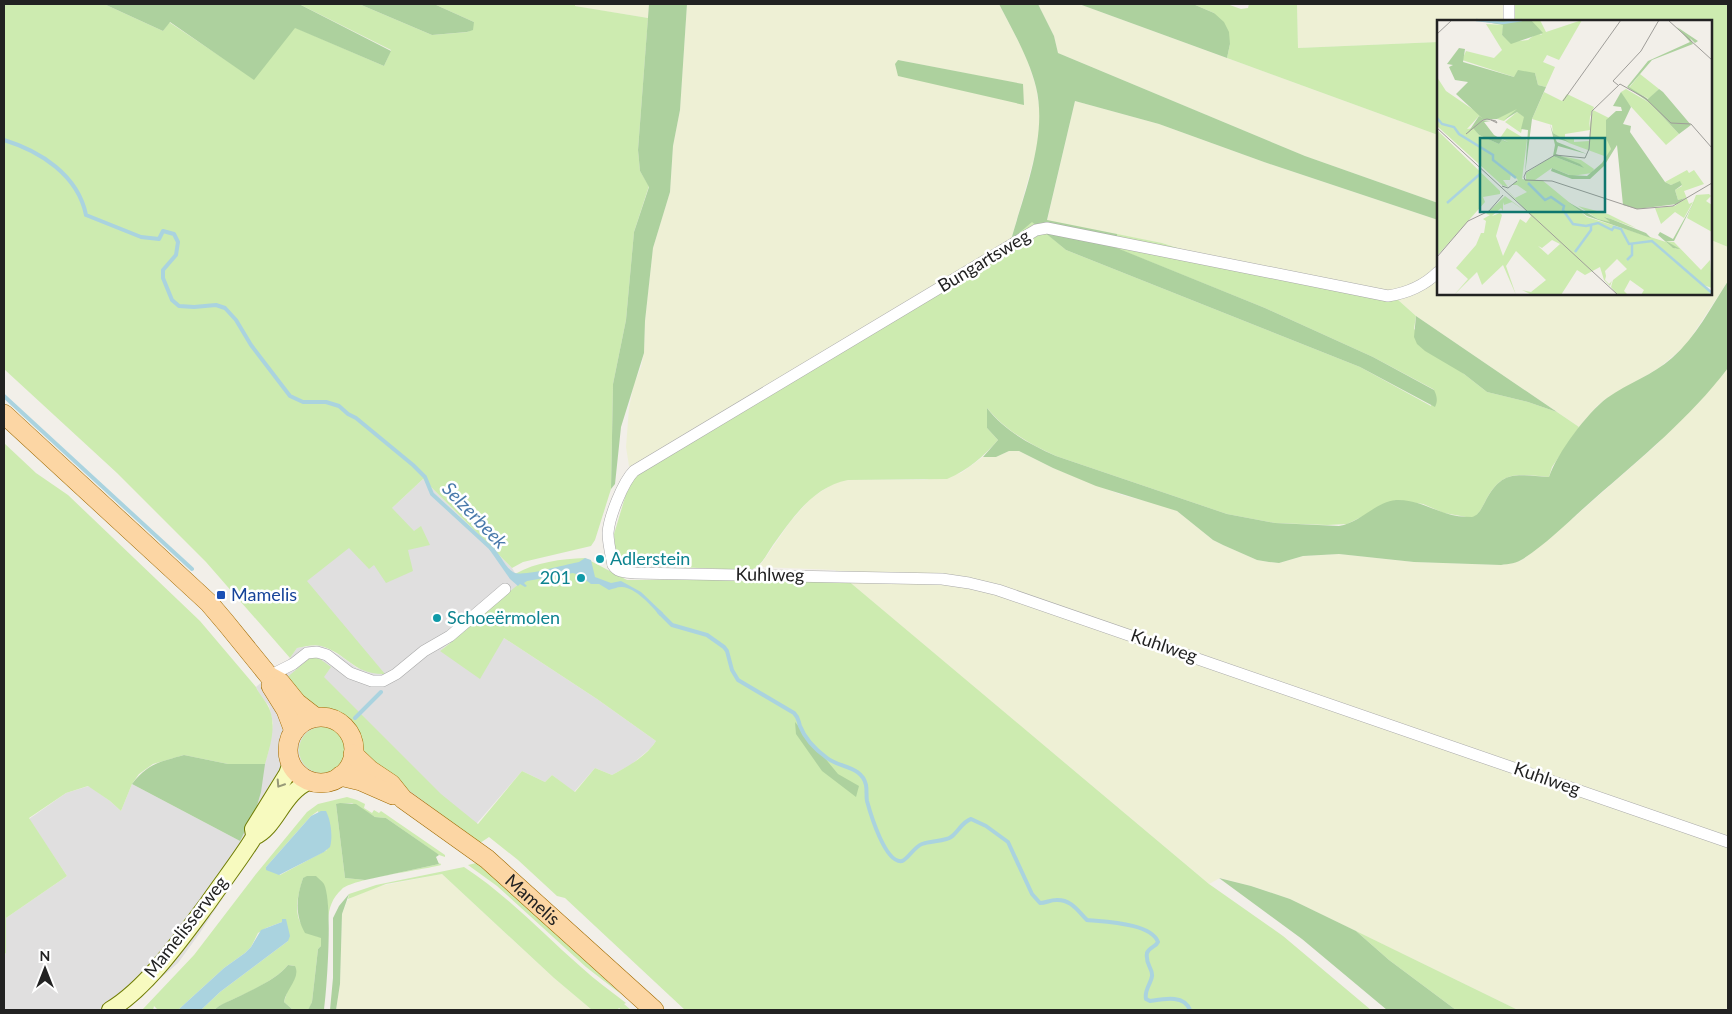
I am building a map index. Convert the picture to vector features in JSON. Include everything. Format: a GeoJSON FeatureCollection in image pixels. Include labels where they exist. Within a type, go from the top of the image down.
{"type":"FeatureCollection","features":[{"type":"Feature","properties":{"kind":"main road"},"geometry":{"type":"LineString","coordinates":[[4,414],[209,603],[269,676],[280,682],[297,703],[315,717]]}},
{"type":"Feature","properties":{"kind":"main road"},"geometry":{"type":"LineString","coordinates":[[269,676],[272,688],[286,710],[294,731]]}},
{"type":"Feature","properties":{"kind":"main road"},"geometry":{"type":"LineString","coordinates":[[315,717],[331,719],[345,728],[352,742],[353,754],[349,766],[340,776],[326,782],[310,780],[298,774],[291,763],[288,749],[294,731],[303,722],[315,717]]}},
{"type":"Feature","properties":{"kind":"main road","name":"Mamelis"},"geometry":{"type":"LineString","coordinates":[[353,754],[370,770],[391,784],[404,799],[482,855],[654,1010]]}},
{"type":"Feature","properties":{"kind":"main road","name":"Mamelis"},"geometry":{"type":"LineString","coordinates":[[340,776],[355,779],[385,793],[404,799]]}},
{"type":"Feature","properties":{"kind":"street"},"geometry":{"type":"LineString","coordinates":[[1509,4],[1509,20]]}},
{"type":"Feature","properties":{"kind":"street","name":"Bungartsweg"},"geometry":{"type":"LineString","coordinates":[[608,532],[620,492],[627,477],[634,471],[1036,230],[1047,228],[1388,296],[1414,288],[1430,280],[1437,273]]}},
{"type":"Feature","properties":{"kind":"street","name":"Kuhlweg"},"geometry":{"type":"LineString","coordinates":[[608,532],[613,564],[615,569],[620,571],[942,578],[970,582],[998,590],[1728,842]]}},
{"type":"Feature","properties":{"kind":"street"},"geometry":{"type":"LineString","coordinates":[[269,676],[291,665],[307,653],[317,652],[326,655],[350,673],[372,681],[383,681],[396,674],[424,651],[450,636],[505,589]]}},
{"type":"Feature","properties":{"kind":"street","name":"Mamelisserweg"},"geometry":{"type":"LineString","coordinates":[[254,837],[253,829],[291,763]]}},
{"type":"Feature","properties":{"kind":"street","name":"Mamelisserweg"},"geometry":{"type":"LineString","coordinates":[[110,1010],[140,985],[184,936],[254,837],[262,833],[292,792],[310,780]]}},
{"type":"Feature","properties":{"kind":"shaded area"},"geometry":{"type":"Polygon","coordinates":[[[423,479],[512,568],[521,583],[440,651],[504,638],[597,699],[656,741],[651,748],[632,764],[612,775],[595,768],[574,792],[552,775],[545,782],[522,771],[465,837],[389,800],[349,786],[310,788],[272,824],[178,963],[121,1010],[4,1010],[6,918],[67,876],[29,819],[66,793],[89,786],[121,811],[132,784],[240,841],[269,750],[273,723],[269,706],[256,687],[290,658],[297,648],[309,646],[320,645],[339,655],[357,668],[384,674],[290,562],[392,508],[423,479]]]}},
{"type":"Feature","properties":{"kind":"green space"},"geometry":{"type":"Polygon","coordinates":[[[4,4],[104,4],[163,31],[169,22],[254,79],[294,27],[384,66],[391,50],[299,4],[359,4],[432,35],[468,32],[474,22],[434,4],[575,4],[575,6],[648,18],[638,150],[640,171],[649,186],[634,232],[626,320],[613,384],[611,489],[595,540],[591,546],[523,562],[512,568],[423,479],[392,508],[414,531],[421,526],[430,545],[408,550],[413,571],[386,583],[374,565],[369,569],[349,548],[307,581],[385,674],[365,671],[330,649],[318,645],[297,648],[290,658],[206,562],[117,473],[4,369],[4,4]]]}},
{"type":"Feature","properties":{"kind":"green space"},"geometry":{"type":"Polygon","coordinates":[[[104,4],[299,4],[391,51],[384,66],[295,28],[254,80],[170,22],[163,31],[104,4]]]}},
{"type":"Feature","properties":{"kind":"green space"},"geometry":{"type":"Polygon","coordinates":[[[359,4],[434,4],[474,22],[473,30],[432,35],[359,4]]]}},
{"type":"Feature","properties":{"kind":"green space"},"geometry":{"type":"Polygon","coordinates":[[[575,4],[649,4],[648,18],[575,6],[575,4]]]}},
{"type":"Feature","properties":{"kind":"green space"},"geometry":{"type":"Polygon","coordinates":[[[649,4],[687,4],[680,110],[673,146],[670,192],[653,248],[645,321],[644,353],[621,427],[615,484],[611,489],[613,384],[626,320],[634,232],[649,187],[640,171],[638,150],[649,4]]]}},
{"type":"Feature","properties":{"kind":"green space"},"geometry":{"type":"Polygon","coordinates":[[[687,4],[999,4],[1026,56],[1036,87],[1040,112],[1039,141],[1011,240],[632,468],[629,466],[626,447],[629,408],[644,353],[645,321],[653,248],[670,192],[673,146],[680,110],[687,4]],[[898,60],[975,93],[1024,104],[1022,84],[898,60]]]}},
{"type":"Feature","properties":{"kind":"green space"},"geometry":{"type":"Polygon","coordinates":[[[999,4],[1038,4],[1054,36],[1058,53],[1305,156],[1437,203],[1437,220],[1264,162],[1159,124],[1075,101],[1047,220],[1117,234],[1117,248],[1265,308],[1373,357],[1434,390],[1437,398],[1435,407],[1360,367],[1066,250],[1032,222],[1011,240],[1033,164],[1039,125],[1036,87],[1020,45],[999,4]]]}},
{"type":"Feature","properties":{"kind":"green space"},"geometry":{"type":"Polygon","coordinates":[[[1038,4],[1079,4],[1437,135],[1437,203],[1305,156],[1058,53],[1054,36],[1038,4]]]}},
{"type":"Feature","properties":{"kind":"green space"},"geometry":{"type":"Polygon","coordinates":[[[1079,4],[1193,4],[1214,13],[1224,22],[1229,32],[1230,44],[1227,58],[1079,4]]]}},
{"type":"Feature","properties":{"kind":"green space"},"geometry":{"type":"Polygon","coordinates":[[[1193,4],[1227,4],[1241,9],[1248,8],[1249,4],[1297,4],[1298,48],[1437,42],[1437,135],[1227,58],[1230,44],[1214,13],[1193,4]]]}},
{"type":"Feature","properties":{"kind":"green space"},"geometry":{"type":"Polygon","coordinates":[[[1297,4],[1508,4],[1506,20],[1437,20],[1437,42],[1298,48],[1297,4]]]}},
{"type":"Feature","properties":{"kind":"green space"},"geometry":{"type":"Polygon","coordinates":[[[1508,4],[1728,4],[1728,247],[1712,240],[1712,20],[1506,20],[1508,4]]]}},
{"type":"Feature","properties":{"kind":"green space"},"geometry":{"type":"Polygon","coordinates":[[[898,60],[1023,84],[1024,105],[898,76],[895,64],[898,60]]]}},
{"type":"Feature","properties":{"kind":"green space"},"geometry":{"type":"Polygon","coordinates":[[[1075,101],[1159,124],[1264,162],[1437,220],[1437,295],[1712,295],[1712,240],[1728,247],[1728,281],[1686,345],[1659,368],[1607,398],[1597,406],[1579,427],[1416,316],[1397,299],[1264,276],[1162,243],[1047,221],[1075,101]]]}},
{"type":"Feature","properties":{"kind":"green space"},"geometry":{"type":"Polygon","coordinates":[[[1032,221],[1066,250],[1360,367],[1431,406],[1433,389],[1373,357],[1265,308],[1116,248],[1117,234],[1162,243],[1264,276],[1397,299],[1416,316],[1414,329],[1487,392],[1528,402],[1557,412],[1579,427],[1552,467],[1549,477],[1519,475],[1504,479],[1491,492],[1480,512],[1472,518],[1444,513],[1423,504],[1396,500],[1347,524],[1327,525],[1275,523],[1227,514],[1056,456],[1019,436],[1002,424],[987,408],[987,428],[998,440],[968,467],[947,479],[848,480],[824,489],[796,514],[761,563],[750,570],[622,565],[615,548],[614,534],[629,484],[635,476],[1011,240],[1032,221]]]}},
{"type":"Feature","properties":{"kind":"green space"},"geometry":{"type":"Polygon","coordinates":[[[1728,281],[1728,368],[1698,404],[1647,453],[1542,545],[1523,559],[1513,563],[1501,565],[1414,562],[1339,554],[1303,556],[1279,563],[1257,560],[1213,540],[1177,511],[1096,486],[1019,451],[1009,451],[996,457],[983,457],[998,440],[987,428],[987,408],[1002,424],[1018,436],[1056,456],[1227,514],[1275,523],[1339,526],[1354,521],[1381,504],[1403,500],[1415,502],[1452,515],[1472,517],[1481,509],[1491,491],[1504,479],[1519,475],[1549,477],[1566,445],[1591,413],[1607,398],[1665,364],[1681,350],[1703,321],[1728,281]]]}},
{"type":"Feature","properties":{"kind":"green space"},"geometry":{"type":"Polygon","coordinates":[[[1416,316],[1557,412],[1528,402],[1487,392],[1464,374],[1425,351],[1417,344],[1414,337],[1416,316]]]}},
{"type":"Feature","properties":{"kind":"green space"},"geometry":{"type":"Polygon","coordinates":[[[1728,368],[1728,1010],[1518,1010],[1290,899],[1220,878],[1209,884],[835,570],[759,567],[790,522],[811,498],[836,482],[848,480],[924,480],[961,473],[983,457],[996,457],[1009,451],[1019,451],[1053,468],[1122,495],[1177,511],[1213,540],[1257,560],[1279,563],[1303,556],[1339,554],[1414,562],[1501,565],[1513,563],[1522,560],[1548,540],[1654,447],[1700,401],[1728,368]]]}},
{"type":"Feature","properties":{"kind":"green space"},"geometry":{"type":"Polygon","coordinates":[[[4,443],[36,473],[68,495],[200,621],[256,687],[269,708],[273,729],[265,764],[228,764],[184,755],[153,764],[139,774],[132,784],[121,811],[88,786],[66,793],[29,818],[67,876],[6,918],[6,953],[4,955],[4,443]]]}},
{"type":"Feature","properties":{"kind":"green space"},"geometry":{"type":"Polygon","coordinates":[[[585,558],[627,580],[846,579],[1209,884],[1283,936],[1371,1010],[685,1010],[565,898],[557,896],[518,860],[489,837],[480,843],[383,771],[360,748],[351,727],[341,717],[308,706],[284,680],[311,657],[320,659],[331,667],[324,677],[441,794],[478,824],[522,771],[545,782],[552,775],[575,792],[595,768],[612,775],[642,756],[656,741],[597,699],[504,638],[480,679],[440,651],[520,583],[515,574],[549,562],[585,558]]]}},
{"type":"Feature","properties":{"kind":"green space"},"geometry":{"type":"Polygon","coordinates":[[[795,722],[838,774],[859,786],[856,797],[822,771],[796,734],[795,722]]]}},
{"type":"Feature","properties":{"kind":"green space"},"geometry":{"type":"Polygon","coordinates":[[[322,727],[335,731],[341,737],[345,750],[341,763],[335,769],[322,773],[309,769],[303,763],[299,750],[303,737],[309,731],[322,727]]]}},
{"type":"Feature","properties":{"kind":"green space"},"geometry":{"type":"Polygon","coordinates":[[[184,755],[228,764],[265,764],[261,792],[256,809],[240,841],[132,784],[149,767],[184,755]]]}},
{"type":"Feature","properties":{"kind":"green space"},"geometry":{"type":"Polygon","coordinates":[[[347,797],[357,800],[365,804],[364,808],[372,813],[374,810],[379,813],[381,811],[445,855],[445,857],[439,855],[386,818],[375,817],[352,803],[336,804],[345,878],[365,880],[373,878],[348,885],[342,889],[332,903],[328,920],[327,902],[323,886],[315,876],[303,878],[297,908],[300,922],[310,933],[321,937],[312,1002],[309,1009],[293,1010],[284,1002],[295,966],[288,965],[266,983],[214,1010],[201,1010],[220,992],[288,941],[288,929],[282,919],[282,922],[258,933],[251,947],[245,953],[224,968],[178,1010],[158,1010],[154,1006],[153,1010],[142,1010],[194,955],[256,874],[307,812],[318,804],[347,797]],[[318,811],[311,816],[266,867],[280,875],[327,850],[318,811]]]}},
{"type":"Feature","properties":{"kind":"green space"},"geometry":{"type":"Polygon","coordinates":[[[336,804],[356,804],[375,817],[386,818],[438,854],[436,857],[439,864],[365,880],[345,878],[336,804]]]}},
{"type":"Feature","properties":{"kind":"green space"},"geometry":{"type":"Polygon","coordinates":[[[440,863],[441,865],[432,867],[373,878],[440,863]]]}},
{"type":"Feature","properties":{"kind":"green space"},"geometry":{"type":"Polygon","coordinates":[[[476,863],[490,871],[622,995],[586,967],[497,886],[468,865],[476,863]]]}},
{"type":"Feature","properties":{"kind":"green space"},"geometry":{"type":"Polygon","coordinates":[[[464,867],[510,902],[586,972],[626,1003],[624,1004],[631,1010],[619,1008],[617,1010],[592,1010],[554,978],[442,874],[386,884],[348,899],[349,894],[376,885],[464,867]]]}},
{"type":"Feature","properties":{"kind":"green space"},"geometry":{"type":"Polygon","coordinates":[[[442,874],[554,978],[592,1010],[336,1010],[340,984],[342,914],[347,901],[353,896],[380,886],[442,874]]]}},
{"type":"Feature","properties":{"kind":"green space"},"geometry":{"type":"Polygon","coordinates":[[[316,876],[324,884],[327,894],[329,926],[324,1010],[308,1010],[312,1002],[321,938],[305,933],[299,920],[299,892],[303,878],[316,876]]]}},
{"type":"Feature","properties":{"kind":"green space"},"geometry":{"type":"Polygon","coordinates":[[[1219,878],[1290,899],[1356,931],[1389,960],[1456,1010],[1387,1010],[1302,939],[1219,878]]]}},
{"type":"Feature","properties":{"kind":"green space"},"geometry":{"type":"Polygon","coordinates":[[[349,894],[342,914],[340,984],[336,1010],[330,1010],[333,978],[333,918],[339,906],[349,894]]]}},
{"type":"Feature","properties":{"kind":"green space"},"geometry":{"type":"Polygon","coordinates":[[[1356,931],[1518,1010],[1456,1010],[1389,960],[1356,931]]]}},
{"type":"Feature","properties":{"kind":"green space"},"geometry":{"type":"Polygon","coordinates":[[[288,965],[295,966],[296,975],[284,1002],[293,1010],[214,1010],[265,983],[288,965]]]}},
{"type":"Feature","properties":{"kind":"water"},"geometry":{"type":"Polygon","coordinates":[[[493,547],[510,570],[518,573],[544,570],[579,562],[585,558],[591,560],[595,577],[611,583],[621,581],[641,592],[663,613],[660,616],[643,598],[632,590],[621,587],[609,590],[599,584],[591,584],[573,573],[527,581],[524,583],[527,586],[525,587],[520,584],[518,586],[510,579],[489,549],[493,547]]]}},
{"type":"Feature","properties":{"kind":"water"},"geometry":{"type":"Polygon","coordinates":[[[321,811],[326,811],[329,819],[330,847],[279,875],[266,870],[266,867],[311,816],[321,811]]]}},
{"type":"Feature","properties":{"kind":"water"},"geometry":{"type":"Polygon","coordinates":[[[282,919],[286,919],[290,936],[288,941],[220,992],[201,1010],[178,1010],[224,968],[245,953],[261,930],[282,922],[282,919]]]}},
{"type":"Feature","properties":{"kind":"waterway","name":"Selzerbeek"},"geometry":{"type":"LineString","coordinates":[[4,140],[31,151],[56,167],[75,188],[82,201],[86,215],[141,237],[159,239],[163,231],[174,234],[178,242],[176,255],[163,270],[163,278],[172,300],[179,306],[216,305],[225,308],[236,320],[251,345],[290,396],[303,402],[326,402],[339,406],[356,418],[413,465],[425,477],[432,494],[494,551]]}},
{"type":"Feature","properties":{"kind":"waterway"},"geometry":{"type":"LineString","coordinates":[[4,396],[192,569]]}},
{"type":"Feature","properties":{"kind":"waterway","name":"Selzerbeek"},"geometry":{"type":"LineString","coordinates":[[659,612],[672,625],[707,635],[724,647],[727,651],[732,670],[738,680],[794,713],[811,744],[827,758],[860,774],[866,785],[867,801],[879,836],[884,846],[896,860],[904,860],[922,844],[949,838],[965,822],[971,819],[986,826],[1008,842],[1032,894],[1040,903],[1054,900],[1066,901],[1074,906],[1087,920],[1137,927],[1154,936],[1158,942],[1147,953],[1147,961],[1152,976],[1146,993],[1146,999],[1150,1001],[1178,1000],[1187,1005],[1190,1010]]}},
{"type":"Feature","properties":{"kind":"waterway"},"geometry":{"type":"LineString","coordinates":[[355,718],[381,692]]}},
{"type":"Feature","properties":{"kind":"place","name":"Adlerstein"},"geometry":{"type":"Point","coordinates":[600,559]}},
{"type":"Feature","properties":{"kind":"place","name":"201"},"geometry":{"type":"Point","coordinates":[581,578]}},
{"type":"Feature","properties":{"kind":"place","name":"Mamelis"},"geometry":{"type":"Point","coordinates":[221,595]}},
{"type":"Feature","properties":{"kind":"place","name":"Schoeërmolen"},"geometry":{"type":"Point","coordinates":[437,618]}}]}
